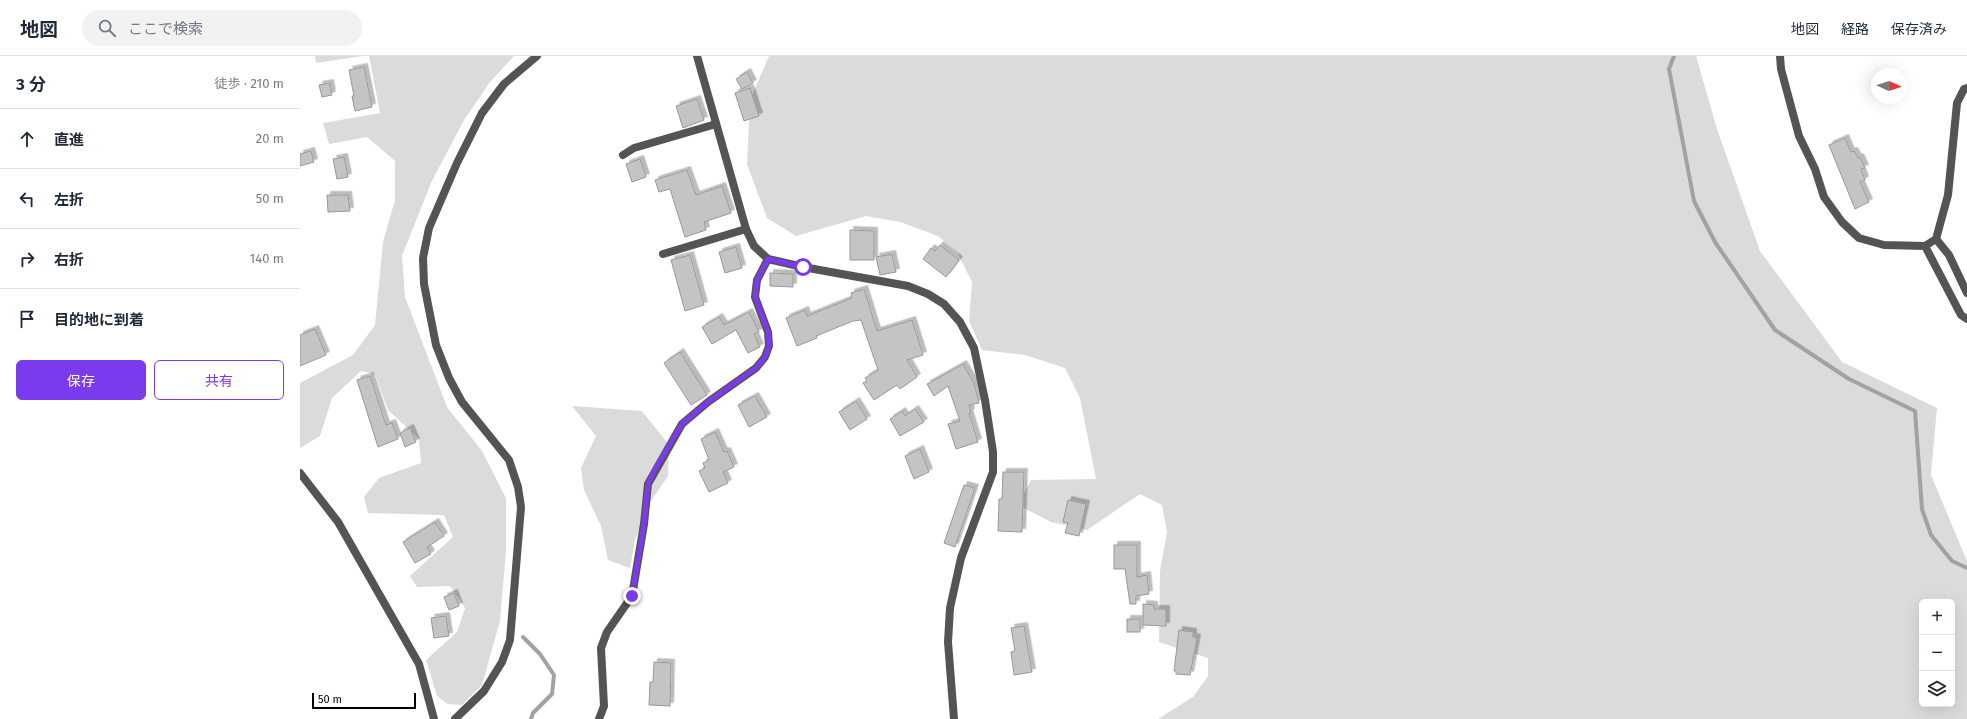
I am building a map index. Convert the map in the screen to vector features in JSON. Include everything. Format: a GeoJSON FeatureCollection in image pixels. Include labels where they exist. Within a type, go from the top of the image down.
{"type":"FeatureCollection","features":[{"type":"Feature","properties":{"kind":"street"},"geometry":{"type":"LineString","coordinates":[[455,719],[484,692],[502,662],[510,640],[521,507],[518,487],[510,460],[462,402],[449,378],[436,345],[424,284],[422,258],[429,228],[482,113],[504,84],[537,56]]}},
{"type":"Feature","properties":{"kind":"street"},"geometry":{"type":"LineString","coordinates":[[697,56],[746,229],[754,246],[768,259],[908,286],[928,294],[944,304],[960,322],[974,348],[985,400],[993,452],[993,472],[960,558],[950,608],[948,642],[954,719]]}},
{"type":"Feature","properties":{"kind":"street"},"geometry":{"type":"LineString","coordinates":[[1780,56],[1781,69],[1799,136],[1815,169],[1824,197],[1842,222],[1859,238],[1884,245],[1925,246],[1936,240],[1948,195],[1957,103],[1964,89],[1967,88]]}},
{"type":"Feature","properties":{"kind":"street"},"geometry":{"type":"LineString","coordinates":[[624,155],[634,148],[716,124]]}},
{"type":"Feature","properties":{"kind":"street"},"geometry":{"type":"LineString","coordinates":[[663,254],[746,229]]}},
{"type":"Feature","properties":{"kind":"street"},"geometry":{"type":"LineString","coordinates":[[1936,240],[1949,255],[1967,293]]}},
{"type":"Feature","properties":{"kind":"street"},"geometry":{"type":"LineString","coordinates":[[1925,246],[1961,314],[1967,319]]}},
{"type":"Feature","properties":{"kind":"street"},"geometry":{"type":"LineString","coordinates":[[599,719],[604,706],[601,648],[607,632],[632,596],[644,524],[648,484],[682,424],[708,402],[756,368],[765,357],[769,346],[768,332],[755,297],[757,280],[768,259]]}},
{"type":"Feature","properties":{"kind":"street"},"geometry":{"type":"LineString","coordinates":[[300,473],[338,522],[419,664],[434,719]]}},
{"type":"Feature","properties":{"kind":"shaded area"},"geometry":{"type":"Polygon","coordinates":[[[315,56],[363,56],[316,63],[315,56]]]}},
{"type":"Feature","properties":{"kind":"shaded area"},"geometry":{"type":"Polygon","coordinates":[[[369,56],[514,56],[490,82],[464,120],[431,183],[402,256],[405,297],[447,407],[482,451],[506,498],[506,551],[500,621],[482,685],[462,705],[448,704],[437,696],[426,660],[457,632],[465,608],[450,586],[417,587],[410,576],[453,537],[444,515],[368,513],[364,497],[379,478],[421,463],[419,439],[388,410],[375,374],[361,371],[332,398],[320,436],[300,448],[300,383],[353,355],[375,325],[383,242],[395,200],[395,161],[367,137],[329,144],[323,123],[380,113],[369,56]]]}},
{"type":"Feature","properties":{"kind":"shaded area"},"geometry":{"type":"Polygon","coordinates":[[[769,56],[1696,56],[1717,129],[1760,251],[1842,362],[1937,408],[1931,475],[1967,561],[1967,719],[1158,719],[1193,697],[1208,676],[1208,658],[1159,642],[1160,571],[1167,532],[1162,505],[1140,494],[1087,530],[1051,522],[1018,505],[1031,480],[1096,479],[1080,398],[1065,368],[1025,355],[982,350],[969,321],[972,282],[957,252],[938,236],[900,222],[866,216],[796,236],[767,218],[747,164],[750,100],[769,56]]]}},
{"type":"Feature","properties":{"kind":"shaded area"},"geometry":{"type":"Polygon","coordinates":[[[572,406],[642,411],[669,445],[668,476],[651,501],[635,540],[630,568],[608,560],[601,526],[584,490],[581,468],[596,436],[572,406]]]}},
{"type":"Feature","properties":{"kind":"building"},"geometry":{"type":"Polygon","coordinates":[[[364,67],[372,107],[355,111],[349,70],[364,67]]]}},
{"type":"Feature","properties":{"kind":"building"},"geometry":{"type":"Polygon","coordinates":[[[747,72],[753,83],[742,89],[736,79],[747,72]]]}},
{"type":"Feature","properties":{"kind":"building"},"geometry":{"type":"Polygon","coordinates":[[[330,83],[332,95],[322,97],[319,85],[330,83]]]}},
{"type":"Feature","properties":{"kind":"building"},"geometry":{"type":"Polygon","coordinates":[[[750,88],[759,116],[744,121],[735,93],[750,88]]]}},
{"type":"Feature","properties":{"kind":"building"},"geometry":{"type":"Polygon","coordinates":[[[697,99],[704,120],[683,128],[676,106],[697,99]]]}},
{"type":"Feature","properties":{"kind":"building"},"geometry":{"type":"Polygon","coordinates":[[[1845,138],[1851,152],[1854,151],[1858,158],[1860,157],[1865,168],[1861,169],[1865,180],[1860,182],[1869,202],[1855,209],[1829,145],[1845,138]]]}},
{"type":"Feature","properties":{"kind":"building"},"geometry":{"type":"Polygon","coordinates":[[[311,151],[314,162],[300,166],[300,154],[311,151]]]}},
{"type":"Feature","properties":{"kind":"building"},"geometry":{"type":"Polygon","coordinates":[[[344,157],[348,177],[337,179],[333,159],[344,157]]]}},
{"type":"Feature","properties":{"kind":"building"},"geometry":{"type":"Polygon","coordinates":[[[640,159],[646,177],[632,182],[626,164],[640,159]]]}},
{"type":"Feature","properties":{"kind":"building"},"geometry":{"type":"Polygon","coordinates":[[[687,170],[696,195],[722,186],[731,213],[704,222],[706,230],[685,237],[670,189],[659,192],[655,180],[687,170]]]}},
{"type":"Feature","properties":{"kind":"building"},"geometry":{"type":"Polygon","coordinates":[[[327,195],[348,195],[350,211],[328,212],[327,195]]]}},
{"type":"Feature","properties":{"kind":"building"},"geometry":{"type":"Polygon","coordinates":[[[850,230],[874,231],[874,260],[850,260],[850,230]]]}},
{"type":"Feature","properties":{"kind":"building"},"geometry":{"type":"Polygon","coordinates":[[[940,245],[959,260],[946,277],[923,259],[931,248],[935,251],[940,245]]]}},
{"type":"Feature","properties":{"kind":"building"},"geometry":{"type":"Polygon","coordinates":[[[736,247],[742,268],[725,273],[719,252],[736,247]]]}},
{"type":"Feature","properties":{"kind":"building"},"geometry":{"type":"Polygon","coordinates":[[[892,254],[896,272],[880,275],[876,257],[892,254]]]}},
{"type":"Feature","properties":{"kind":"building"},"geometry":{"type":"Polygon","coordinates":[[[690,255],[704,305],[685,311],[671,260],[690,255]]]}},
{"type":"Feature","properties":{"kind":"building"},"geometry":{"type":"Polygon","coordinates":[[[770,273],[793,274],[793,287],[770,286],[770,273]]]}},
{"type":"Feature","properties":{"kind":"building"},"geometry":{"type":"Polygon","coordinates":[[[864,289],[877,331],[912,320],[923,355],[907,360],[917,377],[900,389],[897,385],[874,400],[863,383],[867,381],[865,378],[878,370],[861,320],[853,321],[816,336],[817,338],[797,346],[786,318],[805,310],[807,316],[852,298],[851,293],[864,289]]]}},
{"type":"Feature","properties":{"kind":"building"},"geometry":{"type":"Polygon","coordinates":[[[749,312],[759,332],[754,334],[760,347],[748,353],[736,330],[712,344],[702,327],[719,317],[724,325],[749,312]]]}},
{"type":"Feature","properties":{"kind":"building"},"geometry":{"type":"Polygon","coordinates":[[[315,329],[326,355],[300,366],[300,335],[315,329]]]}},
{"type":"Feature","properties":{"kind":"building"},"geometry":{"type":"Polygon","coordinates":[[[680,352],[707,395],[691,405],[664,363],[680,352]]]}},
{"type":"Feature","properties":{"kind":"building"},"geometry":{"type":"Polygon","coordinates":[[[963,364],[974,383],[979,403],[969,405],[971,412],[969,413],[978,442],[956,449],[948,424],[960,421],[948,386],[934,396],[927,384],[963,364]]]}},
{"type":"Feature","properties":{"kind":"building"},"geometry":{"type":"Polygon","coordinates":[[[370,376],[386,425],[392,423],[398,439],[378,447],[357,380],[370,376]]]}},
{"type":"Feature","properties":{"kind":"building"},"geometry":{"type":"Polygon","coordinates":[[[755,396],[767,417],[749,427],[738,405],[755,396]]]}},
{"type":"Feature","properties":{"kind":"building"},"geometry":{"type":"Polygon","coordinates":[[[856,401],[867,419],[850,430],[839,412],[856,401]]]}},
{"type":"Feature","properties":{"kind":"building"},"geometry":{"type":"Polygon","coordinates":[[[915,409],[924,422],[900,436],[890,419],[902,411],[905,416],[915,409]]]}},
{"type":"Feature","properties":{"kind":"building"},"geometry":{"type":"Polygon","coordinates":[[[410,428],[416,442],[405,447],[400,433],[410,428]]]}},
{"type":"Feature","properties":{"kind":"building"},"geometry":{"type":"Polygon","coordinates":[[[715,432],[724,452],[727,451],[734,467],[723,472],[728,483],[709,492],[699,471],[705,468],[703,463],[709,460],[701,439],[715,432]]]}},
{"type":"Feature","properties":{"kind":"building"},"geometry":{"type":"Polygon","coordinates":[[[920,449],[929,472],[914,479],[905,456],[920,449]]]}},
{"type":"Feature","properties":{"kind":"building"},"geometry":{"type":"Polygon","coordinates":[[[1003,472],[1024,472],[1022,532],[998,531],[999,499],[1002,499],[1003,472]]]}},
{"type":"Feature","properties":{"kind":"building"},"geometry":{"type":"Polygon","coordinates":[[[964,485],[975,488],[955,547],[944,543],[964,485]]]}},
{"type":"Feature","properties":{"kind":"building"},"geometry":{"type":"Polygon","coordinates":[[[1068,500],[1086,504],[1079,536],[1065,533],[1068,523],[1063,522],[1068,500]]]}},
{"type":"Feature","properties":{"kind":"building"},"geometry":{"type":"Polygon","coordinates":[[[435,522],[444,536],[427,547],[431,554],[415,563],[403,542],[435,522]]]}},
{"type":"Feature","properties":{"kind":"building"},"geometry":{"type":"Polygon","coordinates":[[[1114,545],[1137,545],[1137,577],[1147,575],[1149,594],[1136,596],[1136,604],[1130,604],[1125,569],[1114,569],[1114,545]]]}},
{"type":"Feature","properties":{"kind":"building"},"geometry":{"type":"Polygon","coordinates":[[[454,593],[459,606],[449,610],[444,597],[454,593]]]}},
{"type":"Feature","properties":{"kind":"building"},"geometry":{"type":"Polygon","coordinates":[[[1143,604],[1154,605],[1154,609],[1166,609],[1166,626],[1143,625],[1143,604]]]}},
{"type":"Feature","properties":{"kind":"building"},"geometry":{"type":"Polygon","coordinates":[[[446,616],[449,636],[434,638],[431,618],[446,616]]]}},
{"type":"Feature","properties":{"kind":"building"},"geometry":{"type":"Polygon","coordinates":[[[1127,619],[1140,619],[1140,632],[1127,632],[1127,619]]]}},
{"type":"Feature","properties":{"kind":"building"},"geometry":{"type":"Polygon","coordinates":[[[1024,626],[1032,672],[1014,675],[1011,652],[1015,651],[1011,628],[1024,626]]]}},
{"type":"Feature","properties":{"kind":"building"},"geometry":{"type":"Polygon","coordinates":[[[1179,630],[1193,632],[1193,637],[1197,638],[1190,675],[1176,674],[1176,671],[1174,671],[1179,630]]]}},
{"type":"Feature","properties":{"kind":"building"},"geometry":{"type":"Polygon","coordinates":[[[654,662],[671,663],[670,706],[649,705],[650,682],[653,682],[654,662]]]}},
{"type":"Feature","properties":{"kind":"waterway"},"geometry":{"type":"LineString","coordinates":[[1674,56],[1669,69],[1694,201],[1715,242],[1775,330],[1849,379],[1915,411],[1922,509],[1931,535],[1952,561],[1967,568]]}},
{"type":"Feature","properties":{"kind":"waterway"},"geometry":{"type":"LineString","coordinates":[[523,637],[540,654],[554,675],[552,694],[533,713],[531,719]]}},
{"type":"Feature","properties":{"kind":"route"},"geometry":{"type":"LineString","coordinates":[[632,596],[644,524],[648,484],[655,469],[682,424],[708,402],[756,368],[765,357],[769,346],[768,332],[755,297],[757,280],[768,259],[803,267]]}}]}
